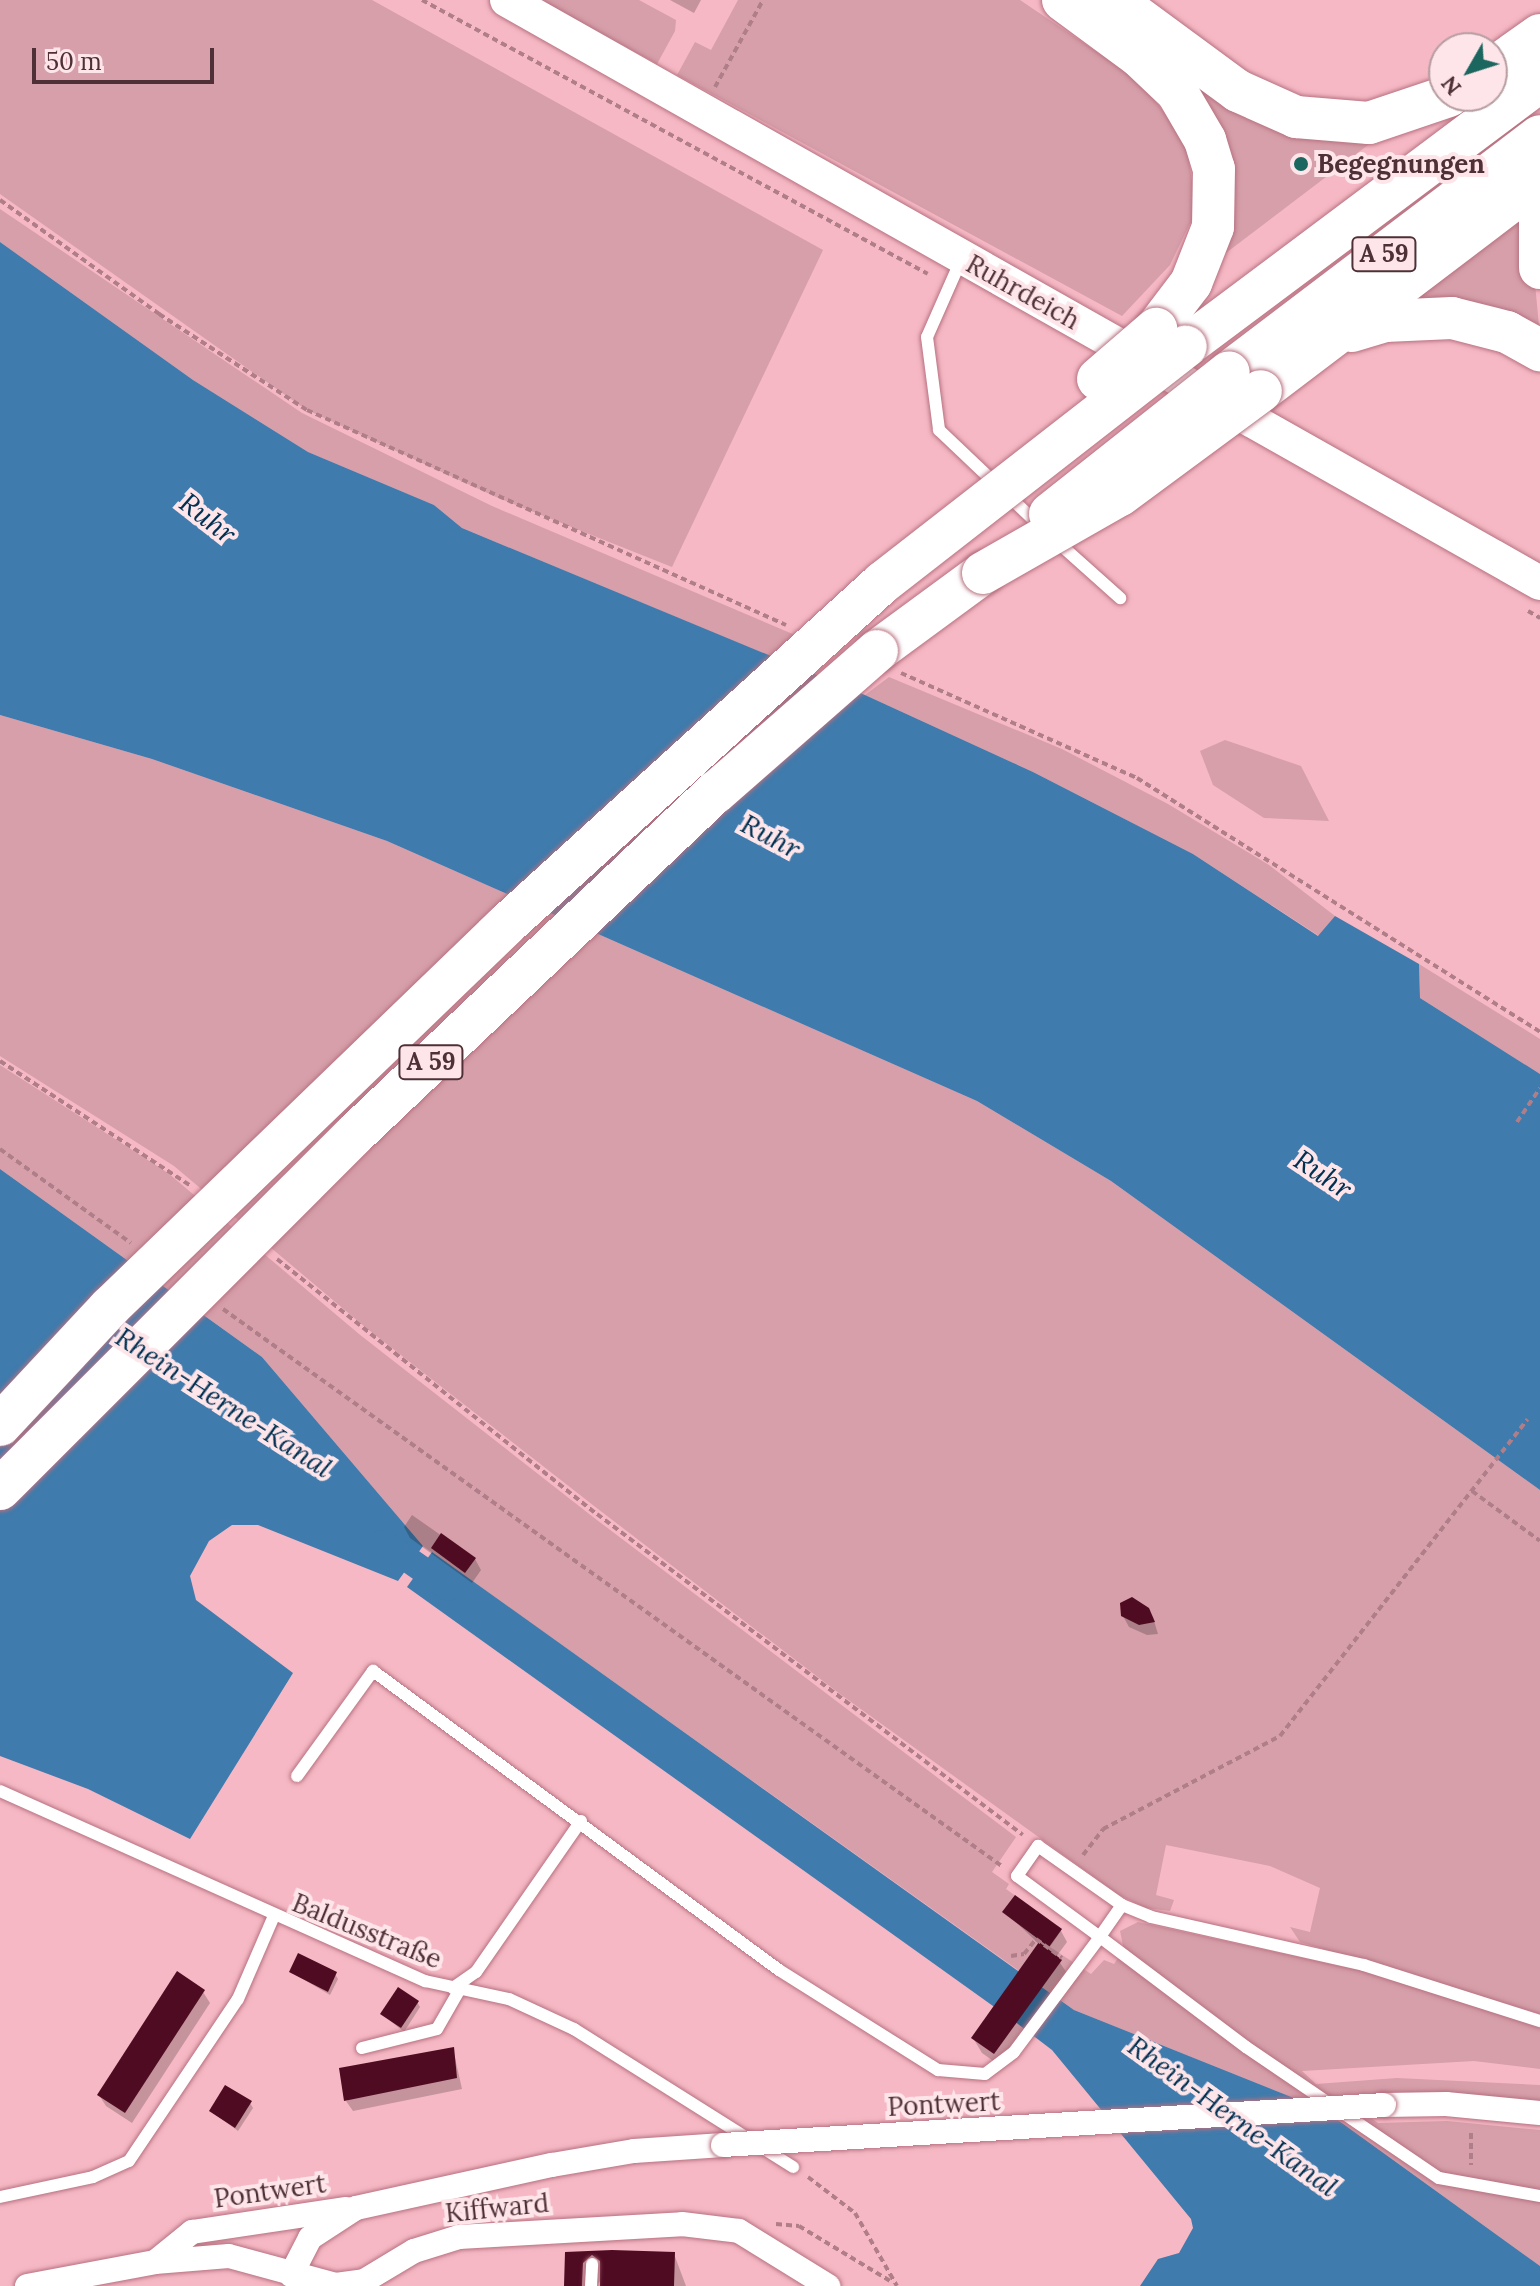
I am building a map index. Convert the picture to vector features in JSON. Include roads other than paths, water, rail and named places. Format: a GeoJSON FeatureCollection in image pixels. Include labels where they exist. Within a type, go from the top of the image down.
{"type":"FeatureCollection","features":[{"type":"Feature","properties":{"kind":"highway"},"geometry":{"type":"LineString","coordinates":[[1063,0],[1139,56],[1177,92],[1205,140],[1214,169],[1216,200],[1206,252],[1171,337]]}},
{"type":"Feature","properties":{"kind":"highway"},"geometry":{"type":"LineString","coordinates":[[1114,0],[1238,91],[1296,117],[1369,123],[1428,103]]}},
{"type":"Feature","properties":{"kind":"highway"},"geometry":{"type":"LineString","coordinates":[[1508,58],[1540,35]]}},
{"type":"Feature","properties":{"kind":"highway","name":"A 59"},"geometry":{"type":"LineString","coordinates":[[0,1425],[109,1308],[496,935],[882,583],[1003,487],[1171,337],[1279,273],[1540,81]]}},
{"type":"Feature","properties":{"kind":"highway"},"geometry":{"type":"LineString","coordinates":[[1279,273],[1441,112]]}},
{"type":"Feature","properties":{"kind":"highway","name":"A 59"},"geometry":{"type":"LineString","coordinates":[[0,1489],[354,1135],[716,792],[877,651],[983,573],[1120,495],[1245,381],[1540,136]]}},
{"type":"Feature","properties":{"kind":"highway"},"geometry":{"type":"LineString","coordinates":[[1245,381],[1335,335],[1540,179]]}},
{"type":"Feature","properties":{"kind":"highway"},"geometry":{"type":"LineString","coordinates":[[1540,221],[1540,268]]}},
{"type":"Feature","properties":{"kind":"highway"},"geometry":{"type":"LineString","coordinates":[[1335,335],[1385,321],[1452,318],[1507,332],[1540,350]]}},
{"type":"Feature","properties":{"kind":"main road","name":"Ruhrdeich"},"geometry":{"type":"LineString","coordinates":[[507,0],[703,108],[955,271],[1540,583]]}},
{"type":"Feature","properties":{"kind":"street","name":"Pontwert"},"geometry":{"type":"LineString","coordinates":[[155,2262],[192,2232],[276,2216],[356,2208],[552,2165],[634,2151],[1384,2105],[1446,2104],[1540,2113]]}},
{"type":"Feature","properties":{"kind":"street","name":"Pontwert"},"geometry":{"type":"LineString","coordinates":[[291,2275],[310,2238],[356,2208]]}},
{"type":"Feature","properties":{"kind":"street","name":"Kiffward"},"geometry":{"type":"LineString","coordinates":[[27,2286],[155,2262],[229,2256],[311,2282],[348,2285],[364,2281],[435,2242],[459,2237],[682,2224],[739,2231],[828,2286]]}},
{"type":"Feature","properties":{"kind":"lane"},"geometry":{"type":"LineString","coordinates":[[955,271],[927,337],[939,430],[1120,598]]}},
{"type":"Feature","properties":{"kind":"lane"},"geometry":{"type":"LineString","coordinates":[[297,1776],[373,1671],[581,1821],[779,1970],[938,2070],[985,2074],[1025,2038],[1122,1905]]}},
{"type":"Feature","properties":{"kind":"lane","name":"Baldusstraße"},"geometry":{"type":"LineString","coordinates":[[0,1791],[425,1981],[509,1999],[574,2029],[793,2167]]}},
{"type":"Feature","properties":{"kind":"lane"},"geometry":{"type":"LineString","coordinates":[[362,2048],[437,2029],[456,1989],[476,1972],[581,1821]]}},
{"type":"Feature","properties":{"kind":"lane"},"geometry":{"type":"LineString","coordinates":[[1540,2021],[1364,1965],[1151,1917],[1122,1905],[1038,1846],[1017,1876],[1246,2047],[1439,2178],[1540,2196]]}},
{"type":"Feature","properties":{"kind":"lane"},"geometry":{"type":"LineString","coordinates":[[0,2197],[93,2177],[129,2161],[238,1999],[274,1916]]}},
{"type":"Feature","properties":{"kind":"lane"},"geometry":{"type":"LineString","coordinates":[[591,2286],[592,2264]]}},
{"type":"Feature","properties":{"kind":"water","name":"Ruhr"},"geometry":{"type":"Polygon","coordinates":[[[0,242],[193,380],[308,452],[434,505],[462,528],[865,695],[1033,772],[1193,854],[1318,936],[1335,916],[1419,964],[1420,998],[1540,1074],[1540,1490],[1111,1181],[977,1101],[387,841],[152,759],[0,715],[0,242]]]}},
{"type":"Feature","properties":{"kind":"water","name":"Rhein-Herne-Kanal"},"geometry":{"type":"Polygon","coordinates":[[[0,1169],[262,1357],[423,1546],[398,1581],[258,1525],[232,1525],[209,1541],[190,1576],[196,1600],[293,1673],[190,1839],[88,1789],[0,1756],[0,1169]]]}},
{"type":"Feature","properties":{"kind":"water"},"geometry":{"type":"Polygon","coordinates":[[[432,1552],[1025,1976],[1000,2011],[407,1587],[432,1552]]]}},
{"type":"Feature","properties":{"kind":"water","name":"Rhein-Herne-Kanal"},"geometry":{"type":"Polygon","coordinates":[[[1036,1983],[1074,2010],[1324,2110],[1540,2266],[1540,2286],[1140,2286],[1158,2259],[1179,2253],[1193,2228],[1191,2219],[1052,2050],[1010,2018],[1036,1983]]]}},
{"type":"Feature","properties":{"kind":"waterway"},"geometry":{"type":"LineString","coordinates":[[383,1542],[449,1588]]}},
{"type":"Feature","properties":{"kind":"place","name":"Begegnungen"},"geometry":{"type":"Point","coordinates":[1301,164]}}]}
